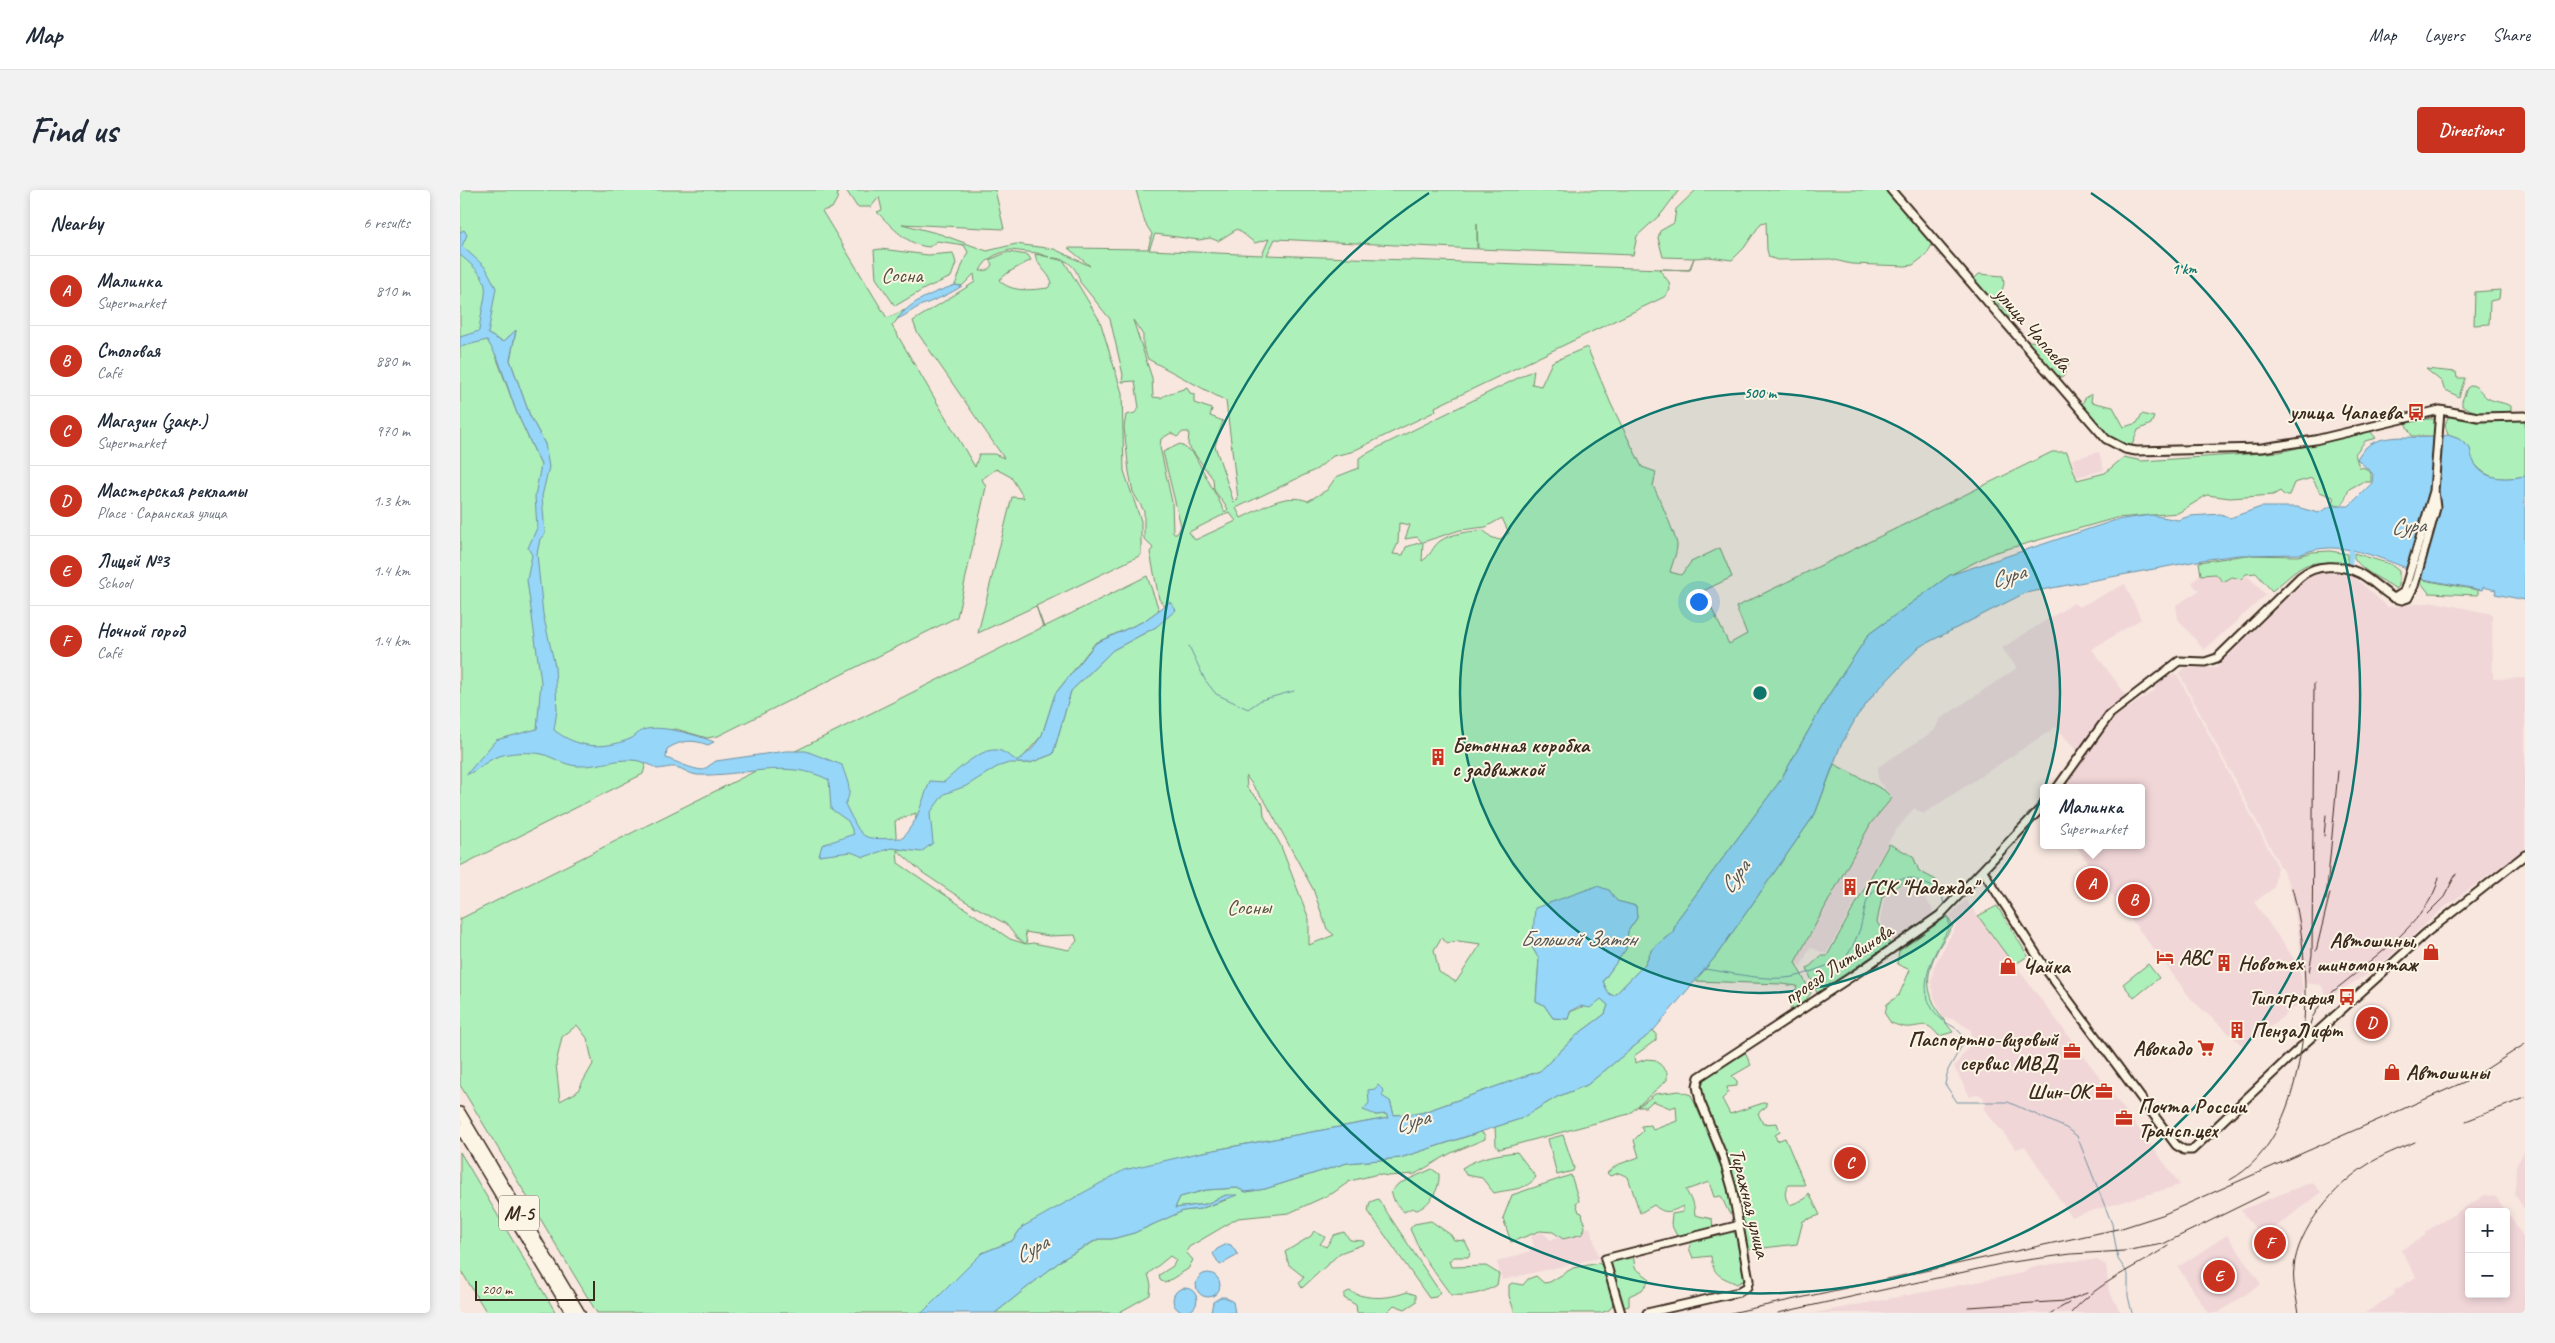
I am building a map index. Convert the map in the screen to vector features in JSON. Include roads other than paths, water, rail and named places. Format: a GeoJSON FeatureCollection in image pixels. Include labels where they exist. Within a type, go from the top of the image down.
{"type":"FeatureCollection","features":[{"type":"Feature","properties":{"kind":"highway","name":"М-5"},"geometry":{"type":"LineString","coordinates":[[460,1112],[580,1313]]}},
{"type":"Feature","properties":{"kind":"highway","name":"М-5"},"geometry":{"type":"LineString","coordinates":[[460,1128],[571,1313]]}},
{"type":"Feature","properties":{"kind":"main road","name":"улица Чапаева"},"geometry":{"type":"LineString","coordinates":[[1892,190],[2106,439],[2125,449],[2136,451],[2262,448],[2315,440],[2440,410],[2478,417],[2525,416]]}},
{"type":"Feature","properties":{"kind":"main road"},"geometry":{"type":"LineString","coordinates":[[2391,596],[2403,595],[2434,491],[2440,410]]}},
{"type":"Feature","properties":{"kind":"main road"},"geometry":{"type":"LineString","coordinates":[[2060,784],[2110,714],[2120,705],[2179,661],[2205,662],[2217,658],[2300,577],[2312,568],[2337,568],[2355,571],[2391,596],[2405,599],[2412,593],[2436,508],[2434,491]]}},
{"type":"Feature","properties":{"kind":"main road","name":"проезд Литвинова"},"geometry":{"type":"LineString","coordinates":[[1703,1073],[1757,1040],[1940,915],[2040,809]]}},
{"type":"Feature","properties":{"kind":"main road"},"geometry":{"type":"LineString","coordinates":[[1983,871],[2067,1000],[2176,1145],[2184,1150],[2192,1150],[2426,933],[2525,854]]}},
{"type":"Feature","properties":{"kind":"main road","name":"Тиражная улица"},"geometry":{"type":"LineString","coordinates":[[1647,1313],[1734,1294],[1747,1287],[1749,1271],[1740,1225],[1723,1158],[1699,1096],[1697,1081],[1703,1073]]}},
{"type":"Feature","properties":{"kind":"main road"},"geometry":{"type":"LineString","coordinates":[[1621,1313],[1605,1259],[1740,1225]]}},
{"type":"Feature","properties":{"kind":"water"},"geometry":{"type":"Polygon","coordinates":[[[464,230],[467,235],[462,246],[486,268],[496,288],[488,334],[503,342],[516,330],[510,360],[530,416],[545,444],[549,467],[542,496],[545,534],[540,539],[537,554],[543,614],[555,666],[557,710],[554,730],[572,741],[590,745],[610,745],[632,738],[643,730],[669,729],[699,736],[714,742],[708,745],[692,741],[682,742],[667,749],[666,758],[703,770],[716,761],[786,751],[806,751],[842,765],[849,790],[848,799],[845,804],[856,826],[865,836],[878,839],[903,838],[916,819],[930,781],[944,782],[970,760],[986,751],[1001,751],[1018,761],[1032,749],[1042,735],[1055,694],[1096,643],[1144,621],[1170,602],[1176,610],[1156,627],[1113,650],[1071,691],[1053,754],[1030,763],[1009,763],[997,767],[966,786],[944,794],[930,813],[933,843],[921,852],[891,848],[864,857],[851,852],[819,856],[822,845],[854,834],[848,821],[831,809],[829,780],[797,770],[781,769],[697,775],[676,767],[657,769],[647,763],[637,761],[628,760],[578,766],[564,763],[542,754],[522,753],[498,757],[466,775],[496,740],[537,729],[541,682],[527,580],[532,555],[528,548],[537,528],[535,496],[541,465],[516,411],[498,359],[487,340],[460,347],[460,337],[479,331],[485,297],[484,281],[480,274],[460,255],[460,232],[464,230]]]}},
{"type":"Feature","properties":{"kind":"water"},"geometry":{"type":"Polygon","coordinates":[[[955,285],[962,286],[897,319],[916,302],[955,285]]]}},
{"type":"Feature","properties":{"kind":"water"},"geometry":{"type":"Polygon","coordinates":[[[2448,435],[2459,439],[2470,448],[2476,466],[2489,476],[2515,478],[2525,476],[2525,600],[2495,594],[2496,590],[2483,587],[2482,590],[2417,578],[2418,572],[2361,552],[2331,548],[2316,549],[2301,554],[2239,555],[2208,559],[2025,593],[1919,647],[1874,694],[1857,716],[1840,747],[1815,814],[1716,956],[1653,1031],[1587,1085],[1557,1097],[1520,1119],[1400,1158],[1347,1163],[1265,1189],[1246,1192],[1237,1188],[1206,1190],[1180,1197],[1175,1208],[1206,1204],[1226,1195],[1237,1195],[1200,1209],[1183,1211],[1134,1233],[1112,1239],[1098,1239],[1063,1259],[995,1313],[922,1313],[982,1253],[1012,1241],[1022,1227],[1124,1170],[1198,1153],[1388,1118],[1386,1114],[1376,1115],[1363,1110],[1369,1103],[1368,1090],[1375,1089],[1378,1085],[1384,1091],[1382,1096],[1390,1101],[1394,1115],[1421,1113],[1540,1071],[1578,1034],[1605,1014],[1608,1005],[1601,999],[1590,1008],[1580,1006],[1570,1011],[1568,1019],[1553,1018],[1544,1005],[1536,1001],[1539,959],[1532,947],[1535,908],[1597,886],[1609,890],[1617,901],[1636,906],[1637,918],[1628,931],[1626,949],[1603,981],[1608,993],[1614,996],[1645,964],[1652,949],[1673,932],[1677,920],[1780,781],[1828,696],[1869,634],[1950,575],[2116,520],[2151,515],[2178,520],[2190,516],[2221,514],[2230,518],[2261,507],[2297,507],[2318,513],[2331,506],[2349,506],[2372,483],[2373,474],[2357,459],[2374,442],[2398,437],[2436,437],[2448,435]]]}},
{"type":"Feature","properties":{"kind":"water"},"geometry":{"type":"Polygon","coordinates":[[[1227,1244],[1231,1245],[1238,1255],[1220,1265],[1213,1254],[1217,1249],[1227,1244]]]}},
{"type":"Feature","properties":{"kind":"water"},"geometry":{"type":"Polygon","coordinates":[[[1208,1273],[1217,1276],[1220,1285],[1217,1294],[1208,1297],[1199,1294],[1196,1285],[1199,1276],[1208,1273]]]}},
{"type":"Feature","properties":{"kind":"water"},"geometry":{"type":"Polygon","coordinates":[[[1185,1288],[1194,1291],[1197,1300],[1194,1309],[1185,1312],[1176,1309],[1173,1300],[1176,1291],[1185,1288]]]}},
{"type":"Feature","properties":{"kind":"water"},"geometry":{"type":"Polygon","coordinates":[[[1221,1297],[1225,1297],[1233,1302],[1235,1313],[1211,1313],[1213,1302],[1221,1297]]]}},
{"type":"Feature","properties":{"kind":"waterway"},"geometry":{"type":"LineString","coordinates":[[2350,563],[2351,551]]}},
{"type":"Feature","properties":{"kind":"waterway"},"geometry":{"type":"LineString","coordinates":[[1189,646],[1205,680],[1216,694],[1248,709],[1261,700],[1294,691]]}},
{"type":"Feature","properties":{"kind":"waterway"},"geometry":{"type":"LineString","coordinates":[[1704,969],[1754,977],[1784,978],[1843,961],[1852,948],[1860,929],[1867,900],[1877,887],[1891,880],[1911,878],[1938,889]]}},
{"type":"Feature","properties":{"kind":"waterway"},"geometry":{"type":"LineString","coordinates":[[1942,894],[1944,906]]}},
{"type":"Feature","properties":{"kind":"waterway"},"geometry":{"type":"LineString","coordinates":[[1946,912],[1950,926],[1938,947],[1928,971],[1927,995],[1931,1006],[1939,1017],[1957,1029],[1965,1040],[1948,1070],[1945,1084],[1957,1102],[2008,1102],[2066,1128],[2077,1136],[2112,1224],[2118,1259],[2128,1274],[2128,1296],[2132,1313]]}},
{"type":"Feature","properties":{"kind":"railway"},"geometry":{"type":"LineString","coordinates":[[2309,972],[2312,955],[2314,684]]}},
{"type":"Feature","properties":{"kind":"railway"},"geometry":{"type":"LineString","coordinates":[[2326,900],[2338,771]]}},
{"type":"Feature","properties":{"kind":"railway"},"geometry":{"type":"LineString","coordinates":[[2324,836],[2326,815]]}},
{"type":"Feature","properties":{"kind":"railway"},"geometry":{"type":"LineString","coordinates":[[2427,914],[2444,897],[2456,874]]}},
{"type":"Feature","properties":{"kind":"railway"},"geometry":{"type":"LineString","coordinates":[[2307,1034],[2312,1018],[2323,1000],[2373,960],[2408,928],[2433,894],[2439,877]]}},
{"type":"Feature","properties":{"kind":"railway"},"geometry":{"type":"LineString","coordinates":[[2230,1180],[2258,1158],[2279,1126],[2293,1088],[2302,1047],[2305,1003],[2304,961],[2292,888]]}},
{"type":"Feature","properties":{"kind":"railway"},"geometry":{"type":"LineString","coordinates":[[2316,951],[2330,893]]}},
{"type":"Feature","properties":{"kind":"railway"},"geometry":{"type":"LineString","coordinates":[[1731,1313],[2122,1228],[2162,1215],[2471,1079],[2525,1044]]}},
{"type":"Feature","properties":{"kind":"railway"},"geometry":{"type":"LineString","coordinates":[[2466,1121],[2525,1098]]}},
{"type":"Feature","properties":{"kind":"railway"},"geometry":{"type":"LineString","coordinates":[[2299,1313],[2294,1268],[2302,1239],[2310,1224],[2331,1196],[2355,1174],[2379,1158],[2415,1142]]}},
{"type":"Feature","properties":{"kind":"railway"},"geometry":{"type":"LineString","coordinates":[[1778,1313],[2005,1263],[2071,1254],[2124,1251],[2163,1244],[2269,1192]]}},
{"type":"Feature","properties":{"kind":"railway"},"geometry":{"type":"LineString","coordinates":[[2071,1313],[2105,1284],[2168,1246]]}},
{"type":"Feature","properties":{"kind":"railway"},"geometry":{"type":"LineString","coordinates":[[1968,1307],[2066,1301],[2087,1293]]}},
{"type":"Feature","properties":{"kind":"railway"},"geometry":{"type":"LineString","coordinates":[[2051,1313],[2069,1303]]}},
{"type":"Feature","properties":{"kind":"place","name":"улица Чапаева"},"geometry":{"type":"Point","coordinates":[2416,412]}},
{"type":"Feature","properties":{"kind":"place","name":"Бетонная коробка с задвижкой"},"geometry":{"type":"Point","coordinates":[1438,757]}},
{"type":"Feature","properties":{"kind":"place","name":"Малинка"},"geometry":{"type":"Point","coordinates":[2092,884]}},
{"type":"Feature","properties":{"kind":"place","name":"ГСК \"Надежда\""},"geometry":{"type":"Point","coordinates":[1850,887]}},
{"type":"Feature","properties":{"kind":"place","name":"Столовая"},"geometry":{"type":"Point","coordinates":[2134,900]}},
{"type":"Feature","properties":{"kind":"place","name":"Автошины, шиномонтаж"},"geometry":{"type":"Point","coordinates":[2431,952]}},
{"type":"Feature","properties":{"kind":"place","name":"ABC"},"geometry":{"type":"Point","coordinates":[2165,957]}},
{"type":"Feature","properties":{"kind":"place","name":"Новотех"},"geometry":{"type":"Point","coordinates":[2224,963]}},
{"type":"Feature","properties":{"kind":"place","name":"Чайка"},"geometry":{"type":"Point","coordinates":[2008,966]}},
{"type":"Feature","properties":{"kind":"place","name":"Типография"},"geometry":{"type":"Point","coordinates":[2347,997]}},
{"type":"Feature","properties":{"kind":"place","name":"Мастерская рекламы"},"geometry":{"type":"Point","coordinates":[2372,1023]}},
{"type":"Feature","properties":{"kind":"place","name":"ПензаЛифт"},"geometry":{"type":"Point","coordinates":[2237,1030]}},
{"type":"Feature","properties":{"kind":"place","name":"Авокадо"},"geometry":{"type":"Point","coordinates":[2206,1048]}},
{"type":"Feature","properties":{"kind":"place","name":"Паспортно-визовый сервис МВД"},"geometry":{"type":"Point","coordinates":[2072,1051]}},
{"type":"Feature","properties":{"kind":"place","name":"Автошины"},"geometry":{"type":"Point","coordinates":[2392,1072]}},
{"type":"Feature","properties":{"kind":"place","name":"Шин-ОК"},"geometry":{"type":"Point","coordinates":[2104,1091]}},
{"type":"Feature","properties":{"kind":"place","name":"Почта России Трансп.цех"},"geometry":{"type":"Point","coordinates":[2124,1118]}},
{"type":"Feature","properties":{"kind":"place","name":"Магазин (закр.)"},"geometry":{"type":"Point","coordinates":[1850,1163]}},
{"type":"Feature","properties":{"kind":"place","name":"Ночной город"},"geometry":{"type":"Point","coordinates":[2270,1243]}},
{"type":"Feature","properties":{"kind":"place","name":"Лицей №3"},"geometry":{"type":"Point","coordinates":[2219,1276]}},
{"type":"Feature","properties":{"kind":"park label","name":"Сосна"},"geometry":{"type":"Point","coordinates":[902,275]}},
{"type":"Feature","properties":{"kind":"park label","name":"Сосны"},"geometry":{"type":"Point","coordinates":[1249,907]}},
{"type":"Feature","properties":{"kind":"water label","name":"Сура"},"geometry":{"type":"Point","coordinates":[2408,525]}},
{"type":"Feature","properties":{"kind":"water label","name":"Сура"},"geometry":{"type":"Point","coordinates":[2008,575]}},
{"type":"Feature","properties":{"kind":"water label","name":"Сура"},"geometry":{"type":"Point","coordinates":[1734,876]}},
{"type":"Feature","properties":{"kind":"water label","name":"Большой Затон"},"geometry":{"type":"Point","coordinates":[1578,938]}},
{"type":"Feature","properties":{"kind":"water label","name":"Сура"},"geometry":{"type":"Point","coordinates":[1412,1120]}},
{"type":"Feature","properties":{"kind":"water label","name":"Сура"},"geometry":{"type":"Point","coordinates":[1031,1248]}}]}
